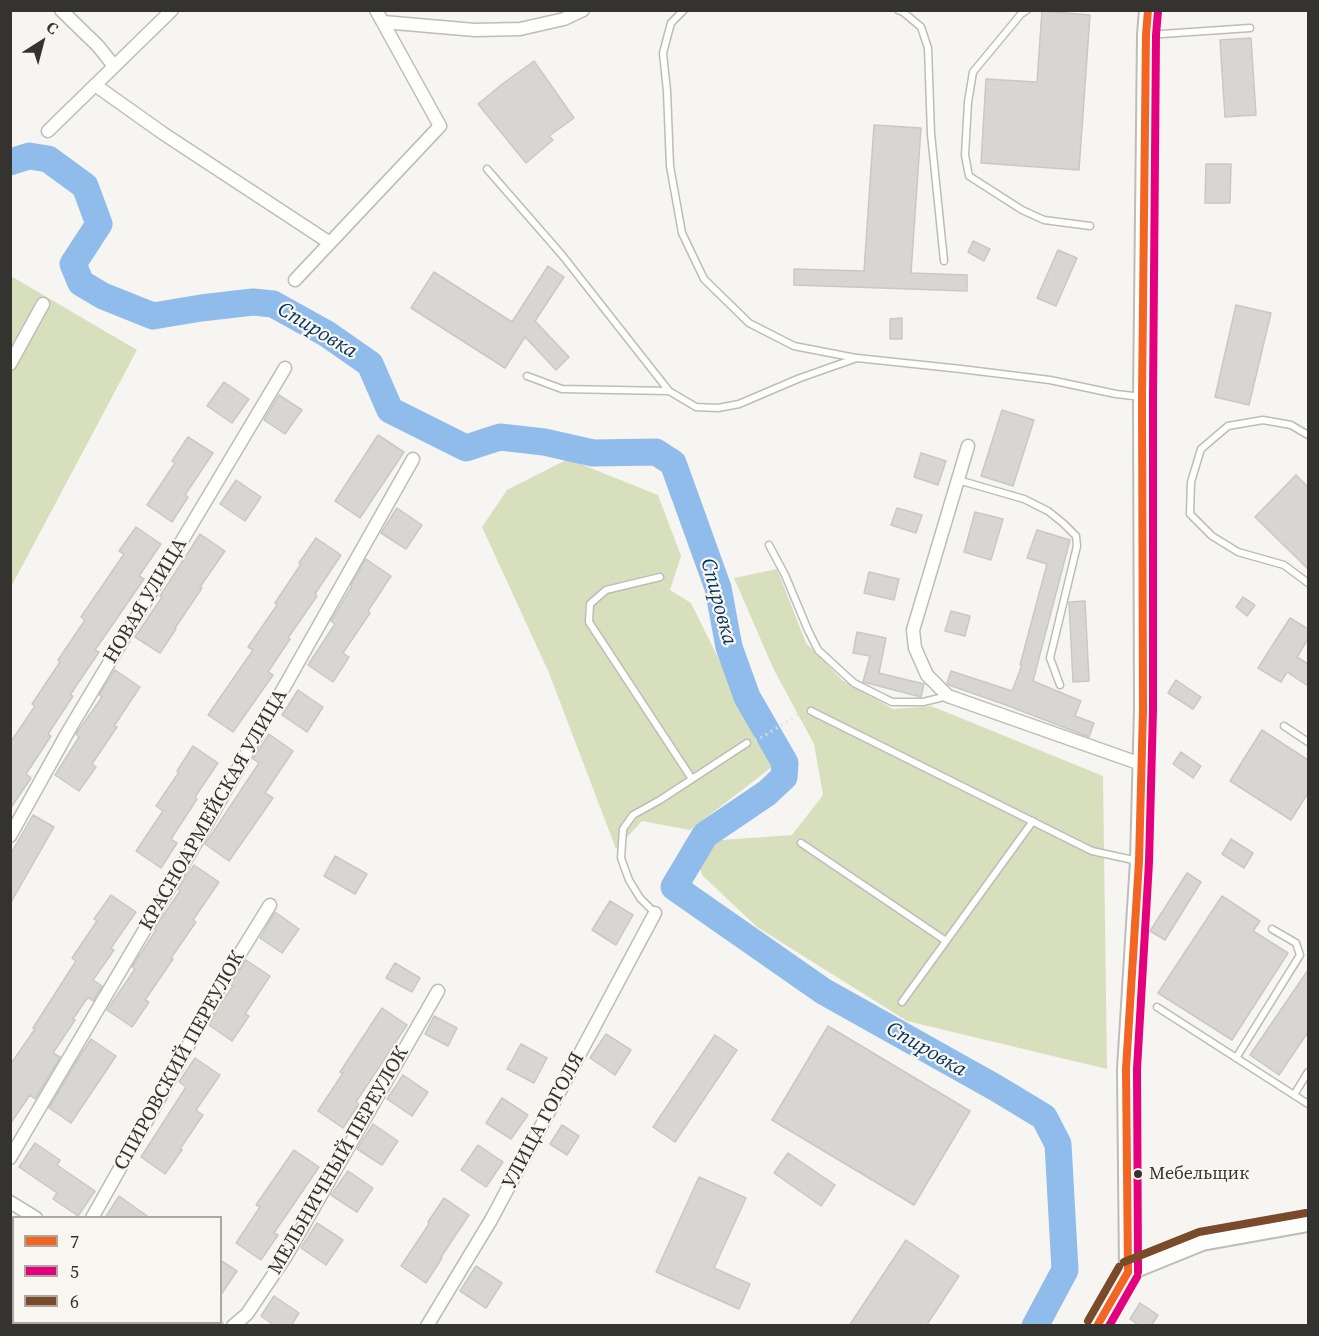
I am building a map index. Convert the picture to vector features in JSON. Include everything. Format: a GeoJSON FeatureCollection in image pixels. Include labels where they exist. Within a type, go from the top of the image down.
{"type":"FeatureCollection","features":[{"type":"Feature","properties":{"kind":"main road"},"geometry":{"type":"LineString","coordinates":[[1097,1326],[1128,1272],[1126,1069],[1139,861],[1143,710],[1142,398],[1148,10]]}},
{"type":"Feature","properties":{"kind":"main road"},"geometry":{"type":"LineString","coordinates":[[1128,1272],[1202,1242],[1308,1223]]}},
{"type":"Feature","properties":{"kind":"street"},"geometry":{"type":"LineString","coordinates":[[61,10],[98,46],[114,66]]}},
{"type":"Feature","properties":{"kind":"street"},"geometry":{"type":"LineString","coordinates":[[48,131],[172,10]]}},
{"type":"Feature","properties":{"kind":"street"},"geometry":{"type":"LineString","coordinates":[[295,280],[440,126],[376,10]]}},
{"type":"Feature","properties":{"kind":"street"},"geometry":{"type":"LineString","coordinates":[[383,22],[474,30],[520,29],[564,19],[583,10]]}},
{"type":"Feature","properties":{"kind":"street"},"geometry":{"type":"LineString","coordinates":[[95,85],[164,134],[330,243]]}},
{"type":"Feature","properties":{"kind":"street"},"geometry":{"type":"LineString","coordinates":[[10,364],[43,304]]}},
{"type":"Feature","properties":{"kind":"street","name":"НОВАЯ УЛИЦА"},"geometry":{"type":"LineString","coordinates":[[10,836],[69,730],[285,368]]}},
{"type":"Feature","properties":{"kind":"street"},"geometry":{"type":"LineString","coordinates":[[968,446],[914,630],[915,648],[927,675],[948,696],[1141,764]]}},
{"type":"Feature","properties":{"kind":"street","name":"КРАСНОАРМЕЙСКАЯ УЛИЦА"},"geometry":{"type":"LineString","coordinates":[[10,1158],[200,836],[413,459]]}},
{"type":"Feature","properties":{"kind":"street","name":"СПИРОВСКИЙ ПЕРЕУЛОК"},"geometry":{"type":"LineString","coordinates":[[93,1216],[223,981],[270,904]]}},
{"type":"Feature","properties":{"kind":"street","name":"УЛИЦА ГОГОЛЯ"},"geometry":{"type":"LineString","coordinates":[[427,1326],[491,1220],[655,913]]}},
{"type":"Feature","properties":{"kind":"street","name":"МЕЛЬНИЧНЫЙ ПЕРЕУЛОК"},"geometry":{"type":"LineString","coordinates":[[233,1326],[247,1314],[286,1256],[438,991]]}},
{"type":"Feature","properties":{"kind":"street"},"geometry":{"type":"LineString","coordinates":[[10,1202],[33,1216]]}},
{"type":"Feature","properties":{"kind":"lane"},"geometry":{"type":"LineString","coordinates":[[684,10],[671,23],[663,53],[670,166],[682,233],[704,279],[749,323],[794,346],[856,358],[1050,380],[1142,398]]}},
{"type":"Feature","properties":{"kind":"lane"},"geometry":{"type":"LineString","coordinates":[[897,10],[903,12],[921,27],[928,48],[931,134],[944,261]]}},
{"type":"Feature","properties":{"kind":"lane"},"geometry":{"type":"LineString","coordinates":[[1027,10],[1021,14],[973,72],[968,102],[965,155],[969,176],[1022,210],[1044,220],[1090,226]]}},
{"type":"Feature","properties":{"kind":"lane"},"geometry":{"type":"LineString","coordinates":[[1146,35],[1250,28]]}},
{"type":"Feature","properties":{"kind":"lane"},"geometry":{"type":"LineString","coordinates":[[487,169],[562,255],[669,391],[696,407],[718,408],[739,404],[800,378],[856,358]]}},
{"type":"Feature","properties":{"kind":"lane"},"geometry":{"type":"LineString","coordinates":[[526,376],[562,389],[669,391]]}},
{"type":"Feature","properties":{"kind":"lane"},"geometry":{"type":"LineString","coordinates":[[1308,435],[1291,425],[1263,420],[1228,426],[1201,449],[1191,482],[1190,514],[1212,536],[1238,552],[1284,565],[1308,583]]}},
{"type":"Feature","properties":{"kind":"lane"},"geometry":{"type":"LineString","coordinates":[[958,480],[1024,499],[1048,511],[1076,536],[1077,546],[1050,658],[1060,685]]}},
{"type":"Feature","properties":{"kind":"lane"},"geometry":{"type":"LineString","coordinates":[[768,545],[818,650],[854,682],[892,702],[923,702],[948,696]]}},
{"type":"Feature","properties":{"kind":"lane"},"geometry":{"type":"LineString","coordinates":[[660,577],[606,590],[590,604],[589,622],[692,779]]}},
{"type":"Feature","properties":{"kind":"lane"},"geometry":{"type":"LineString","coordinates":[[812,711],[1092,850],[1139,861]]}},
{"type":"Feature","properties":{"kind":"lane"},"geometry":{"type":"LineString","coordinates":[[1284,726],[1308,742]]}},
{"type":"Feature","properties":{"kind":"lane"},"geometry":{"type":"LineString","coordinates":[[655,913],[640,898],[629,880],[621,858],[623,829],[633,815],[747,743]]}},
{"type":"Feature","properties":{"kind":"lane"},"geometry":{"type":"LineString","coordinates":[[902,1002],[1033,821]]}},
{"type":"Feature","properties":{"kind":"lane"},"geometry":{"type":"LineString","coordinates":[[801,843],[946,941]]}},
{"type":"Feature","properties":{"kind":"lane"},"geometry":{"type":"LineString","coordinates":[[1236,1058],[1300,956],[1296,943],[1272,929]]}},
{"type":"Feature","properties":{"kind":"lane"},"geometry":{"type":"LineString","coordinates":[[1157,1007],[1308,1104]]}},
{"type":"Feature","properties":{"kind":"lane"},"geometry":{"type":"LineString","coordinates":[[1293,1095],[1308,1072]]}},
{"type":"Feature","properties":{"kind":"path"},"geometry":{"type":"LineString","coordinates":[[762,737],[802,712],[812,711]]}},
{"type":"Feature","properties":{"kind":"green space"},"geometry":{"type":"Polygon","coordinates":[[[11,276],[137,350],[11,587],[11,276]]]}},
{"type":"Feature","properties":{"kind":"green space"},"geometry":{"type":"Polygon","coordinates":[[[568,459],[658,495],[681,556],[670,590],[691,603],[772,767],[690,830],[642,821],[616,849],[549,673],[482,527],[507,490],[568,459]]]}},
{"type":"Feature","properties":{"kind":"green space"},"geometry":{"type":"Polygon","coordinates":[[[777,569],[806,643],[842,680],[893,709],[931,706],[1103,776],[1107,1069],[907,1021],[757,927],[702,875],[696,857],[708,841],[792,835],[823,795],[814,744],[774,670],[734,578],[777,569]]]}},
{"type":"Feature","properties":{"kind":"building"},"geometry":{"type":"Polygon","coordinates":[[[1042,11],[1090,15],[1079,170],[981,163],[986,79],[1037,82],[1042,11]]]}},
{"type":"Feature","properties":{"kind":"building"},"geometry":{"type":"Polygon","coordinates":[[[1251,38],[1256,115],[1225,117],[1220,40],[1251,38]]]}},
{"type":"Feature","properties":{"kind":"building"},"geometry":{"type":"Polygon","coordinates":[[[534,61],[574,118],[549,136],[553,140],[526,163],[478,104],[534,61]]]}},
{"type":"Feature","properties":{"kind":"building"},"geometry":{"type":"Polygon","coordinates":[[[874,125],[921,128],[911,273],[967,275],[967,291],[794,285],[794,269],[864,271],[874,125]]]}},
{"type":"Feature","properties":{"kind":"building"},"geometry":{"type":"Polygon","coordinates":[[[1206,164],[1231,164],[1230,203],[1205,203],[1206,164]]]}},
{"type":"Feature","properties":{"kind":"building"},"geometry":{"type":"Polygon","coordinates":[[[973,241],[990,249],[984,261],[968,252],[973,241]]]}},
{"type":"Feature","properties":{"kind":"building"},"geometry":{"type":"Polygon","coordinates":[[[1058,250],[1077,258],[1056,306],[1037,298],[1058,250]]]}},
{"type":"Feature","properties":{"kind":"building"},"geometry":{"type":"Polygon","coordinates":[[[548,266],[564,277],[535,321],[569,357],[556,370],[525,337],[505,368],[411,308],[434,272],[512,322],[548,266]]]}},
{"type":"Feature","properties":{"kind":"building"},"geometry":{"type":"Polygon","coordinates":[[[1236,305],[1271,313],[1249,405],[1215,397],[1236,305]]]}},
{"type":"Feature","properties":{"kind":"building"},"geometry":{"type":"Polygon","coordinates":[[[902,318],[902,339],[890,339],[890,319],[902,318]]]}},
{"type":"Feature","properties":{"kind":"building"},"geometry":{"type":"Polygon","coordinates":[[[224,382],[249,399],[232,423],[207,406],[224,382]]]}},
{"type":"Feature","properties":{"kind":"building"},"geometry":{"type":"Polygon","coordinates":[[[279,395],[302,410],[285,434],[264,420],[279,395]]]}},
{"type":"Feature","properties":{"kind":"building"},"geometry":{"type":"Polygon","coordinates":[[[1002,410],[1034,420],[1013,486],[981,476],[1002,410]]]}},
{"type":"Feature","properties":{"kind":"building"},"geometry":{"type":"Polygon","coordinates":[[[378,435],[404,452],[360,518],[335,501],[378,435]]]}},
{"type":"Feature","properties":{"kind":"building"},"geometry":{"type":"Polygon","coordinates":[[[188,437],[213,453],[185,495],[188,497],[172,522],[147,505],[175,463],[172,461],[188,437]]]}},
{"type":"Feature","properties":{"kind":"building"},"geometry":{"type":"Polygon","coordinates":[[[921,453],[946,461],[938,485],[914,477],[921,453]]]}},
{"type":"Feature","properties":{"kind":"building"},"geometry":{"type":"Polygon","coordinates":[[[1296,475],[1308,487],[1308,569],[1255,517],[1296,475]]]}},
{"type":"Feature","properties":{"kind":"building"},"geometry":{"type":"Polygon","coordinates":[[[236,480],[261,497],[245,521],[220,504],[236,480]]]}},
{"type":"Feature","properties":{"kind":"building"},"geometry":{"type":"Polygon","coordinates":[[[397,508],[422,525],[406,549],[381,533],[397,508]]]}},
{"type":"Feature","properties":{"kind":"building"},"geometry":{"type":"Polygon","coordinates":[[[897,508],[922,515],[916,533],[891,525],[897,508]]]}},
{"type":"Feature","properties":{"kind":"building"},"geometry":{"type":"Polygon","coordinates":[[[975,512],[1003,519],[991,560],[964,552],[975,512]]]}},
{"type":"Feature","properties":{"kind":"building"},"geometry":{"type":"Polygon","coordinates":[[[136,527],[161,544],[139,576],[144,579],[95,650],[99,652],[70,695],[73,696],[48,734],[51,736],[26,774],[31,778],[10,809],[10,743],[35,706],[32,704],[60,662],[58,660],[85,620],[81,617],[124,554],[119,551],[136,527]]]}},
{"type":"Feature","properties":{"kind":"building"},"geometry":{"type":"Polygon","coordinates":[[[1037,530],[1070,540],[1033,681],[1081,701],[1075,716],[1094,723],[1089,737],[947,683],[951,671],[1012,691],[1022,665],[1020,665],[1047,564],[1027,558],[1037,530]]]}},
{"type":"Feature","properties":{"kind":"building"},"geometry":{"type":"Polygon","coordinates":[[[200,534],[225,551],[160,653],[135,637],[200,534]]]}},
{"type":"Feature","properties":{"kind":"building"},"geometry":{"type":"Polygon","coordinates":[[[316,538],[341,555],[268,672],[273,675],[233,732],[208,715],[253,650],[248,647],[277,605],[275,603],[316,538]]]}},
{"type":"Feature","properties":{"kind":"building"},"geometry":{"type":"Polygon","coordinates":[[[366,559],[391,576],[343,653],[349,657],[333,682],[308,665],[335,624],[331,621],[366,559]]]}},
{"type":"Feature","properties":{"kind":"building"},"geometry":{"type":"Polygon","coordinates":[[[869,572],[899,579],[894,600],[864,593],[869,572]]]}},
{"type":"Feature","properties":{"kind":"building"},"geometry":{"type":"Polygon","coordinates":[[[1243,597],[1255,605],[1247,616],[1236,607],[1243,597]]]}},
{"type":"Feature","properties":{"kind":"building"},"geometry":{"type":"Polygon","coordinates":[[[1085,601],[1089,681],[1073,682],[1069,602],[1085,601]]]}},
{"type":"Feature","properties":{"kind":"building"},"geometry":{"type":"Polygon","coordinates":[[[951,611],[970,616],[965,636],[945,631],[951,611]]]}},
{"type":"Feature","properties":{"kind":"building"},"geometry":{"type":"Polygon","coordinates":[[[1290,618],[1308,629],[1308,639],[1297,657],[1308,664],[1308,686],[1287,672],[1281,682],[1258,668],[1290,618]]]}},
{"type":"Feature","properties":{"kind":"building"},"geometry":{"type":"Polygon","coordinates":[[[857,632],[886,638],[879,673],[924,684],[921,697],[863,682],[870,656],[853,653],[857,632]]]}},
{"type":"Feature","properties":{"kind":"building"},"geometry":{"type":"Polygon","coordinates":[[[115,670],[140,687],[114,726],[117,727],[92,764],[96,767],[79,791],[55,775],[79,737],[76,734],[102,697],[99,695],[115,670]]]}},
{"type":"Feature","properties":{"kind":"building"},"geometry":{"type":"Polygon","coordinates":[[[1176,680],[1201,697],[1193,709],[1168,693],[1176,680]]]}},
{"type":"Feature","properties":{"kind":"building"},"geometry":{"type":"Polygon","coordinates":[[[298,690],[323,707],[307,732],[282,715],[298,690]]]}},
{"type":"Feature","properties":{"kind":"building"},"geometry":{"type":"Polygon","coordinates":[[[1262,730],[1308,760],[1308,793],[1291,820],[1230,781],[1262,730]]]}},
{"type":"Feature","properties":{"kind":"building"},"geometry":{"type":"Polygon","coordinates":[[[269,734],[293,751],[265,793],[273,798],[229,861],[205,844],[259,763],[253,759],[269,734]]]}},
{"type":"Feature","properties":{"kind":"building"},"geometry":{"type":"Polygon","coordinates":[[[193,746],[218,763],[171,839],[177,843],[161,868],[136,851],[163,811],[156,806],[193,746]]]}},
{"type":"Feature","properties":{"kind":"building"},"geometry":{"type":"Polygon","coordinates":[[[1181,752],[1201,766],[1193,778],[1173,764],[1181,752]]]}},
{"type":"Feature","properties":{"kind":"building"},"geometry":{"type":"Polygon","coordinates":[[[33,815],[54,827],[10,904],[10,855],[33,815]]]}},
{"type":"Feature","properties":{"kind":"building"},"geometry":{"type":"Polygon","coordinates":[[[1231,839],[1253,853],[1244,868],[1222,854],[1231,839]]]}},
{"type":"Feature","properties":{"kind":"building"},"geometry":{"type":"Polygon","coordinates":[[[335,856],[367,874],[355,894],[324,876],[335,856]]]}},
{"type":"Feature","properties":{"kind":"building"},"geometry":{"type":"Polygon","coordinates":[[[194,865],[219,882],[193,920],[196,922],[171,958],[173,959],[145,1000],[149,1002],[132,1027],[107,1010],[135,969],[132,967],[194,865]]]}},
{"type":"Feature","properties":{"kind":"building"},"geometry":{"type":"Polygon","coordinates":[[[1187,873],[1201,882],[1165,940],[1150,931],[1187,873]]]}},
{"type":"Feature","properties":{"kind":"building"},"geometry":{"type":"Polygon","coordinates":[[[111,895],[136,912],[111,948],[114,950],[93,980],[102,986],[93,1001],[88,997],[53,1053],[60,1057],[35,1099],[30,1095],[10,1124],[10,1065],[35,1029],[33,1028],[76,961],[72,958],[97,921],[94,919],[111,895]]]}},
{"type":"Feature","properties":{"kind":"building"},"geometry":{"type":"Polygon","coordinates":[[[1222,896],[1260,921],[1253,931],[1288,953],[1232,1040],[1158,993],[1222,896]]]}},
{"type":"Feature","properties":{"kind":"building"},"geometry":{"type":"Polygon","coordinates":[[[610,901],[633,915],[616,945],[592,930],[610,901]]]}},
{"type":"Feature","properties":{"kind":"building"},"geometry":{"type":"Polygon","coordinates":[[[275,912],[299,929],[282,953],[260,938],[275,912]]]}},
{"type":"Feature","properties":{"kind":"building"},"geometry":{"type":"Polygon","coordinates":[[[246,960],[270,976],[245,1014],[249,1016],[232,1041],[209,1025],[246,960]]]}},
{"type":"Feature","properties":{"kind":"building"},"geometry":{"type":"Polygon","coordinates":[[[395,963],[420,978],[412,992],[386,978],[395,963]]]}},
{"type":"Feature","properties":{"kind":"building"},"geometry":{"type":"Polygon","coordinates":[[[1308,970],[1308,1032],[1279,1075],[1250,1055],[1308,970]]]}},
{"type":"Feature","properties":{"kind":"building"},"geometry":{"type":"Polygon","coordinates":[[[382,1008],[407,1025],[356,1102],[359,1104],[343,1128],[318,1111],[343,1073],[340,1072],[382,1008]]]}},
{"type":"Feature","properties":{"kind":"building"},"geometry":{"type":"Polygon","coordinates":[[[434,1016],[457,1028],[448,1046],[425,1034],[434,1016]]]}},
{"type":"Feature","properties":{"kind":"building"},"geometry":{"type":"Polygon","coordinates":[[[828,1026],[970,1111],[914,1205],[772,1120],[828,1026]]]}},
{"type":"Feature","properties":{"kind":"building"},"geometry":{"type":"Polygon","coordinates":[[[606,1034],[631,1050],[615,1075],[590,1058],[606,1034]]]}},
{"type":"Feature","properties":{"kind":"building"},"geometry":{"type":"Polygon","coordinates":[[[715,1035],[737,1050],[675,1142],[653,1127],[715,1035]]]}},
{"type":"Feature","properties":{"kind":"building"},"geometry":{"type":"Polygon","coordinates":[[[91,1039],[116,1056],[71,1123],[49,1108],[91,1039]]]}},
{"type":"Feature","properties":{"kind":"building"},"geometry":{"type":"Polygon","coordinates":[[[521,1044],[547,1058],[534,1083],[507,1069],[521,1044]]]}},
{"type":"Feature","properties":{"kind":"building"},"geometry":{"type":"Polygon","coordinates":[[[195,1058],[220,1075],[196,1110],[203,1115],[165,1174],[141,1157],[186,1087],[179,1082],[195,1058]]]}},
{"type":"Feature","properties":{"kind":"building"},"geometry":{"type":"Polygon","coordinates":[[[403,1075],[428,1092],[412,1116],[387,1099],[403,1075]]]}},
{"type":"Feature","properties":{"kind":"building"},"geometry":{"type":"Polygon","coordinates":[[[502,1098],[528,1115],[511,1139],[486,1123],[502,1098]]]}},
{"type":"Feature","properties":{"kind":"building"},"geometry":{"type":"Polygon","coordinates":[[[373,1124],[398,1141],[382,1165],[357,1149],[373,1124]]]}},
{"type":"Feature","properties":{"kind":"building"},"geometry":{"type":"Polygon","coordinates":[[[562,1125],[579,1136],[567,1155],[550,1144],[562,1125]]]}},
{"type":"Feature","properties":{"kind":"building"},"geometry":{"type":"Polygon","coordinates":[[[35,1143],[60,1160],[57,1165],[95,1191],[78,1216],[53,1199],[57,1193],[19,1167],[35,1143]]]}},
{"type":"Feature","properties":{"kind":"building"},"geometry":{"type":"Polygon","coordinates":[[[478,1145],[503,1162],[486,1187],[461,1170],[478,1145]]]}},
{"type":"Feature","properties":{"kind":"building"},"geometry":{"type":"Polygon","coordinates":[[[294,1150],[319,1167],[274,1233],[278,1235],[261,1260],[236,1243],[260,1207],[256,1205],[294,1150]]]}},
{"type":"Feature","properties":{"kind":"building"},"geometry":{"type":"Polygon","coordinates":[[[788,1153],[835,1185],[821,1206],[774,1173],[788,1153]]]}},
{"type":"Feature","properties":{"kind":"building"},"geometry":{"type":"Polygon","coordinates":[[[348,1171],[373,1188],[357,1212],[331,1195],[348,1171]]]}},
{"type":"Feature","properties":{"kind":"building"},"geometry":{"type":"Polygon","coordinates":[[[699,1177],[746,1198],[714,1268],[750,1284],[739,1309],[656,1272],[699,1177]]]}},
{"type":"Feature","properties":{"kind":"building"},"geometry":{"type":"Polygon","coordinates":[[[119,1196],[147,1216],[106,1216],[119,1196]]]}},
{"type":"Feature","properties":{"kind":"building"},"geometry":{"type":"Polygon","coordinates":[[[444,1198],[469,1215],[426,1283],[401,1266],[444,1198]]]}},
{"type":"Feature","properties":{"kind":"building"},"geometry":{"type":"Polygon","coordinates":[[[317,1223],[343,1240],[326,1265],[301,1248],[317,1223]]]}},
{"type":"Feature","properties":{"kind":"building"},"geometry":{"type":"Polygon","coordinates":[[[906,1240],[959,1276],[926,1326],[849,1326],[906,1240]]]}},
{"type":"Feature","properties":{"kind":"building"},"geometry":{"type":"Polygon","coordinates":[[[222,1261],[237,1271],[222,1293],[222,1261]]]}},
{"type":"Feature","properties":{"kind":"building"},"geometry":{"type":"Polygon","coordinates":[[[476,1266],[502,1283],[486,1308],[460,1291],[476,1266]]]}},
{"type":"Feature","properties":{"kind":"building"},"geometry":{"type":"Polygon","coordinates":[[[274,1296],[299,1313],[291,1326],[275,1326],[261,1316],[274,1296]]]}},
{"type":"Feature","properties":{"kind":"building"},"geometry":{"type":"Polygon","coordinates":[[[1140,1303],[1158,1315],[1151,1326],[1140,1326],[1130,1319],[1140,1303]]]}},
{"type":"Feature","properties":{"kind":"waterway","name":"Спировка"},"geometry":{"type":"LineString","coordinates":[[10,162],[29,156],[48,159],[85,186],[99,224],[73,264],[81,283],[103,296],[153,316],[253,302],[273,304],[327,334],[370,364],[390,410],[466,448],[500,437],[544,442],[593,453],[656,452],[673,463],[718,588],[729,647],[747,697],[785,763],[784,777],[767,793],[705,835],[674,887],[823,991],[1044,1117],[1058,1144],[1065,1270],[1035,1326]]}},
{"type":"Feature","properties":{"kind":"transit line","name":"7"},"geometry":{"type":"LineString","coordinates":[[1128,1272],[1126,1069],[1139,861],[1143,710],[1142,397],[1148,10]]}},
{"type":"Feature","properties":{"kind":"transit line","name":"5"},"geometry":{"type":"LineString","coordinates":[[1138,1272],[1137,1069],[1149,862],[1153,710],[1153,397],[1158,11]]}},
{"type":"Feature","properties":{"kind":"transit line","name":"6"},"geometry":{"type":"LineString","coordinates":[[1124,1262],[1199,1232],[1306,1213]]}},
{"type":"Feature","properties":{"kind":"transit line","name":"6"},"geometry":{"type":"LineString","coordinates":[[1088,1321],[1119,1267]]}},
{"type":"Feature","properties":{"kind":"transit line","name":"7"},"geometry":{"type":"LineString","coordinates":[[1097,1326],[1128,1272]]}},
{"type":"Feature","properties":{"kind":"transit line","name":"5"},"geometry":{"type":"LineString","coordinates":[[1109,1326],[1137,1277]]}},
{"type":"Feature","properties":{"kind":"place","name":"Мебельщик"},"geometry":{"type":"Point","coordinates":[1138,1174]}}]}
